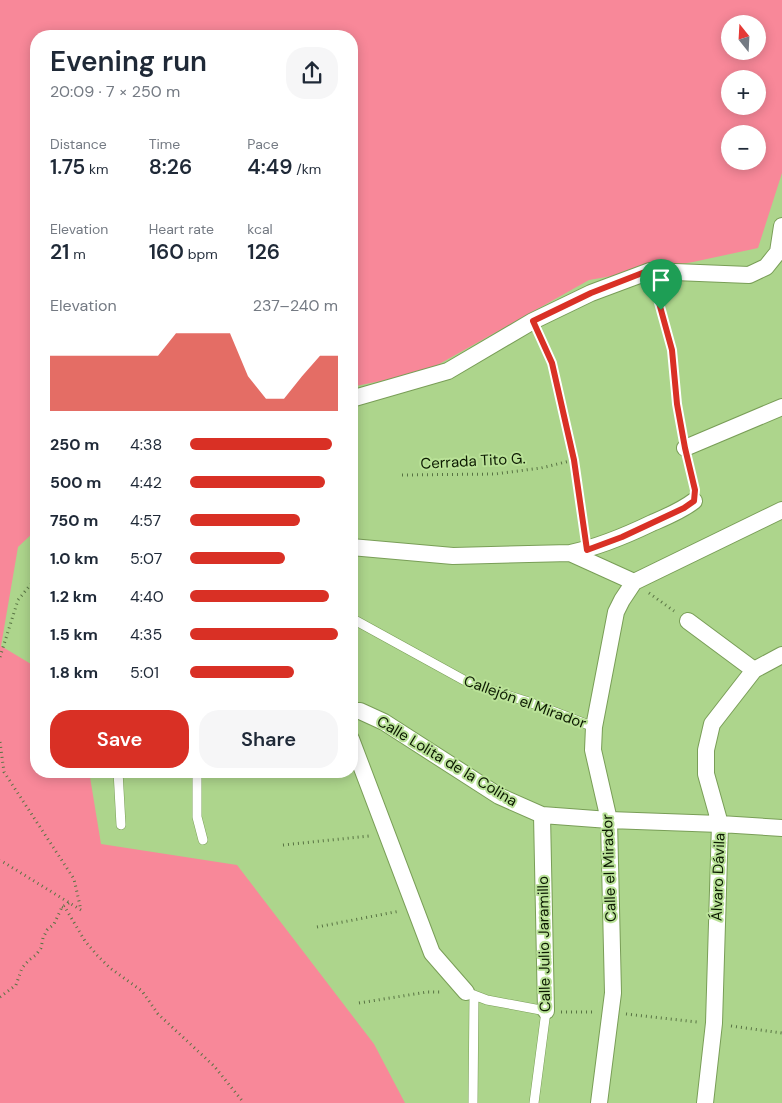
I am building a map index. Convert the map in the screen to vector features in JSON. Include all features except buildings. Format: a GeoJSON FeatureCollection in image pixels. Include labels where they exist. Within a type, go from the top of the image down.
{"type":"FeatureCollection","features":[{"type":"Feature","properties":{"kind":"street"},"geometry":{"type":"LineString","coordinates":[[358,397],[448,371],[533,321],[591,293],[650,270],[749,275],[766,267],[778,252],[782,226]]}},
{"type":"Feature","properties":{"kind":"street"},"geometry":{"type":"LineString","coordinates":[[685,448],[782,406]]}},
{"type":"Feature","properties":{"kind":"street"},"geometry":{"type":"LineString","coordinates":[[358,548],[453,556],[570,553],[587,550],[622,537],[684,508],[694,501]]}},
{"type":"Feature","properties":{"kind":"street"},"geometry":{"type":"LineString","coordinates":[[570,553],[634,582],[782,510]]}},
{"type":"Feature","properties":{"kind":"street","name":"Calle el Mirador"},"geometry":{"type":"LineString","coordinates":[[599,1103],[613,993],[609,820],[592,750],[594,727],[616,612],[634,582]]}},
{"type":"Feature","properties":{"kind":"street"},"geometry":{"type":"LineString","coordinates":[[688,621],[754,670]]}},
{"type":"Feature","properties":{"kind":"street","name":"Álvaro Dávila"},"geometry":{"type":"LineString","coordinates":[[705,1103],[714,1024],[720,824],[706,774],[706,750],[712,724],[754,670],[782,654]]}},
{"type":"Feature","properties":{"kind":"street","name":"Calle Lolita de la Colina"},"geometry":{"type":"LineString","coordinates":[[358,711],[384,722],[499,796],[542,814],[609,820],[782,828]]}},
{"type":"Feature","properties":{"kind":"street"},"geometry":{"type":"LineString","coordinates":[[358,758],[432,953],[470,993]]}},
{"type":"Feature","properties":{"kind":"street","name":"Calle Julio Jaramillo"},"geometry":{"type":"LineString","coordinates":[[542,814],[546,1011]]}},
{"type":"Feature","properties":{"kind":"lane","name":"Callejón el Mirador"},"geometry":{"type":"LineString","coordinates":[[358,622],[471,684],[529,702],[594,727]]}},
{"type":"Feature","properties":{"kind":"lane"},"geometry":{"type":"LineString","coordinates":[[118,778],[121,825]]}},
{"type":"Feature","properties":{"kind":"lane"},"geometry":{"type":"LineString","coordinates":[[196,778],[197,817],[203,840]]}},
{"type":"Feature","properties":{"kind":"lane"},"geometry":{"type":"LineString","coordinates":[[473,1103],[470,993],[487,1000],[546,1011]]}},
{"type":"Feature","properties":{"kind":"lane","name":"Calle Julio Jaramillo"},"geometry":{"type":"LineString","coordinates":[[534,1103],[546,1011]]}},
{"type":"Feature","properties":{"kind":"path"},"geometry":{"type":"LineString","coordinates":[[650,270],[672,350],[677,404],[695,490],[694,501]]}},
{"type":"Feature","properties":{"kind":"path"},"geometry":{"type":"LineString","coordinates":[[533,321],[552,363],[574,460],[587,550]]}},
{"type":"Feature","properties":{"kind":"path","name":"Cerrada Tito G."},"geometry":{"type":"LineString","coordinates":[[402,475],[495,474],[541,468],[574,460]]}},
{"type":"Feature","properties":{"kind":"path"},"geometry":{"type":"LineString","coordinates":[[634,582],[688,621]]}},
{"type":"Feature","properties":{"kind":"path"},"geometry":{"type":"LineString","coordinates":[[0,657],[18,600],[30,585]]}},
{"type":"Feature","properties":{"kind":"path"},"geometry":{"type":"LineString","coordinates":[[0,742],[4,772],[74,879],[81,910],[0,860]]}},
{"type":"Feature","properties":{"kind":"path"},"geometry":{"type":"LineString","coordinates":[[283,845],[386,834]]}},
{"type":"Feature","properties":{"kind":"path"},"geometry":{"type":"LineString","coordinates":[[0,997],[16,985],[22,968],[41,948],[47,930],[54,924],[62,907],[69,902]]}},
{"type":"Feature","properties":{"kind":"path"},"geometry":{"type":"LineString","coordinates":[[62,907],[66,909],[96,955],[110,968],[142,991],[158,1014],[214,1066],[244,1103]]}},
{"type":"Feature","properties":{"kind":"path"},"geometry":{"type":"LineString","coordinates":[[317,927],[415,908]]}},
{"type":"Feature","properties":{"kind":"path"},"geometry":{"type":"LineString","coordinates":[[359,1003],[427,992],[470,993]]}},
{"type":"Feature","properties":{"kind":"path"},"geometry":{"type":"LineString","coordinates":[[546,1011],[611,1012]]}},
{"type":"Feature","properties":{"kind":"shaded area"},"geometry":{"type":"Polygon","coordinates":[[[0,0],[782,0],[782,173],[758,248],[693,262],[589,280],[425,372],[358,386],[358,30],[30,30],[30,536],[18,547],[1,646],[30,663],[30,778],[90,778],[101,844],[237,865],[374,1044],[405,1103],[0,1103],[0,0]]]}},
{"type":"Feature","properties":{"kind":"route"},"geometry":{"type":"LineString","coordinates":[[650,270],[661,310],[672,350],[677,404],[695,490],[694,501],[684,508],[622,537],[587,550],[574,460],[552,363],[533,321],[591,293],[650,270]]}}]}
